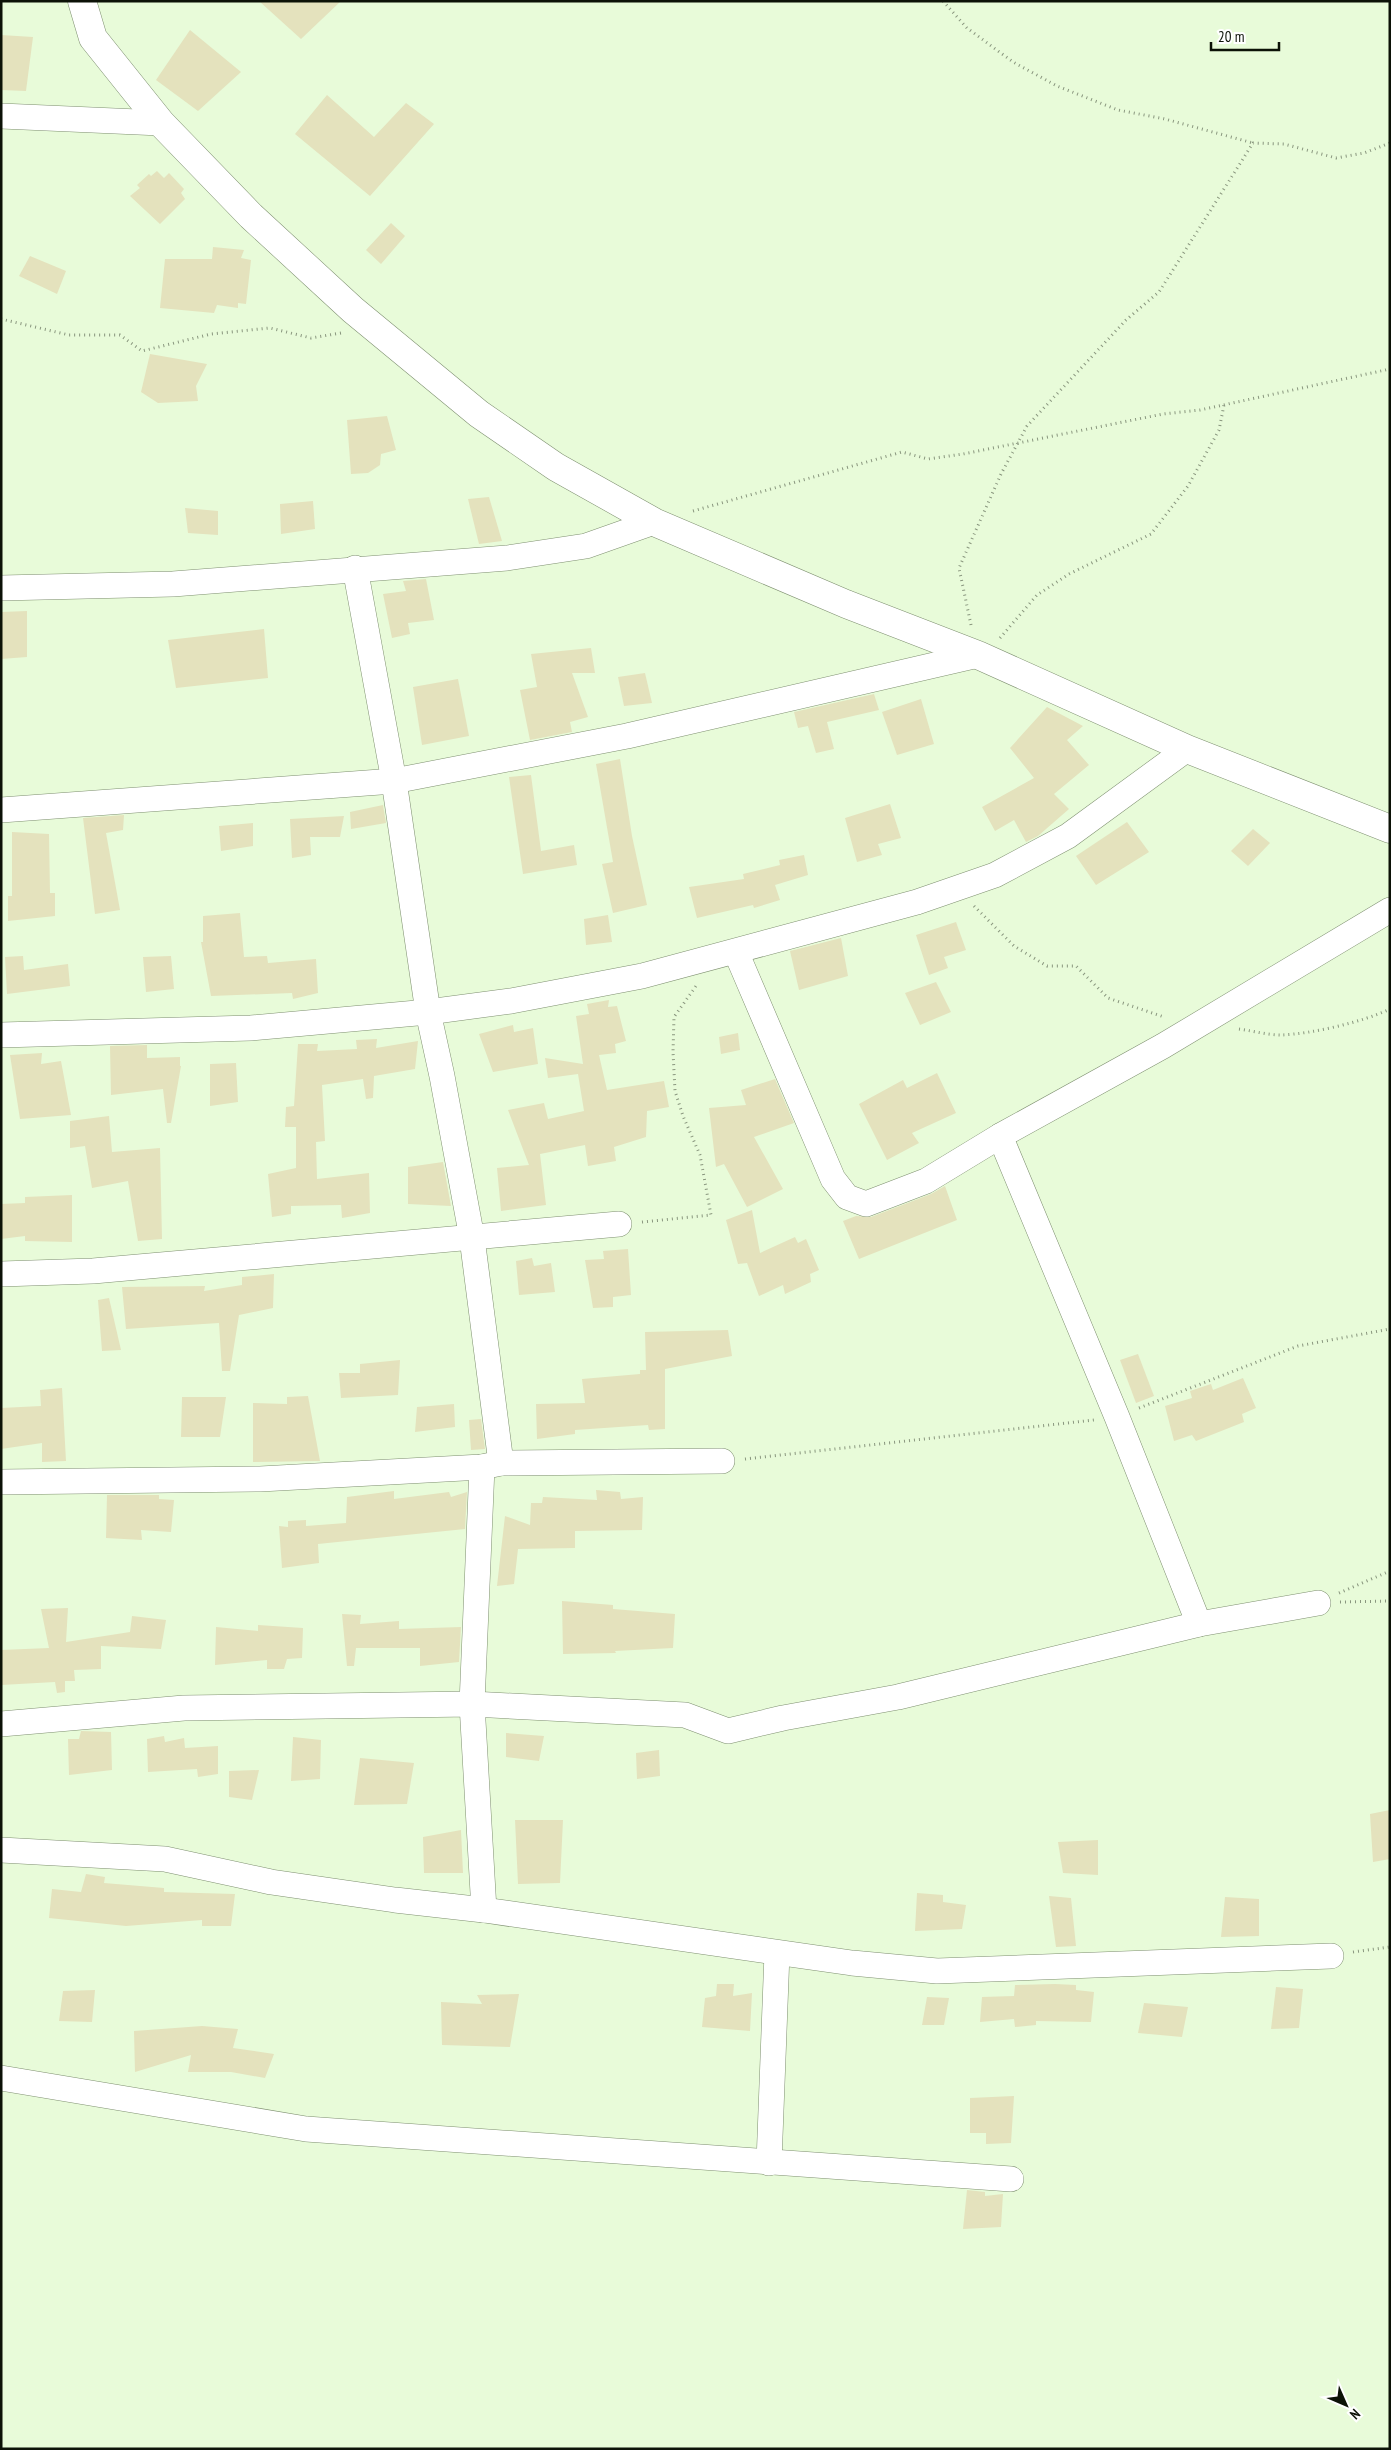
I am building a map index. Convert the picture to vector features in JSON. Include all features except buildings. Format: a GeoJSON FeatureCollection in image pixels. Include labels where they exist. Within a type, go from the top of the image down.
{"type":"FeatureCollection","features":[{"type":"Feature","properties":{"kind":"street"},"geometry":{"type":"LineString","coordinates":[[82,1],[93,38],[161,123],[251,216],[374,328],[479,414],[556,467],[654,522],[846,604],[985,658],[1187,749],[1390,829]]}},
{"type":"Feature","properties":{"kind":"street"},"geometry":{"type":"LineString","coordinates":[[1,116],[161,123]]}},
{"type":"Feature","properties":{"kind":"street"},"geometry":{"type":"LineString","coordinates":[[1,588],[173,584],[355,568],[507,558],[586,546],[654,522]]}},
{"type":"Feature","properties":{"kind":"street"},"geometry":{"type":"LineString","coordinates":[[355,568],[394,781],[428,1012],[442,1076],[472,1238],[492,1465],[472,1704],[484,1910]]}},
{"type":"Feature","properties":{"kind":"street"},"geometry":{"type":"LineString","coordinates":[[1,810],[394,781],[627,736],[985,658]]}},
{"type":"Feature","properties":{"kind":"street"},"geometry":{"type":"LineString","coordinates":[[1,1035],[122,1030],[251,1028],[428,1012],[511,1001],[642,976],[917,902],[995,875],[1068,836],[1187,749]]}},
{"type":"Feature","properties":{"kind":"street"},"geometry":{"type":"LineString","coordinates":[[736,952],[833,1179],[848,1197],[866,1204],[926,1181],[1000,1136],[1197,1026],[1390,910]]}},
{"type":"Feature","properties":{"kind":"street"},"geometry":{"type":"LineString","coordinates":[[1000,1136],[1117,1417],[1199,1624]]}},
{"type":"Feature","properties":{"kind":"street"},"geometry":{"type":"LineString","coordinates":[[1,1274],[93,1271],[619,1224]]}},
{"type":"Feature","properties":{"kind":"street"},"geometry":{"type":"LineString","coordinates":[[1,1482],[260,1479],[492,1465],[722,1461]]}},
{"type":"Feature","properties":{"kind":"street"},"geometry":{"type":"LineString","coordinates":[[1,1724],[184,1708],[472,1704],[685,1716],[728,1731],[783,1718],[898,1697],[1199,1624],[1318,1603]]}},
{"type":"Feature","properties":{"kind":"street"},"geometry":{"type":"LineString","coordinates":[[1,1850],[84,1856],[165,1858],[271,1882],[394,1900],[484,1910],[777,1953],[852,1963],[937,1971],[1331,1956]]}},
{"type":"Feature","properties":{"kind":"street"},"geometry":{"type":"LineString","coordinates":[[769,2163],[777,1953]]}},
{"type":"Feature","properties":{"kind":"street"},"geometry":{"type":"LineString","coordinates":[[1,2078],[306,2129],[1011,2180]]}},
{"type":"Feature","properties":{"kind":"path"},"geometry":{"type":"LineString","coordinates":[[943,1],[968,28],[1006,56],[1057,86],[1118,110],[1165,119],[1253,143],[1284,144],[1336,158],[1364,153],[1390,143]]}},
{"type":"Feature","properties":{"kind":"path"},"geometry":{"type":"LineString","coordinates":[[985,658],[959,568],[1000,474],[1027,426],[1126,320],[1158,292],[1253,143]]}},
{"type":"Feature","properties":{"kind":"path"},"geometry":{"type":"LineString","coordinates":[[1,319],[69,335],[120,335],[142,352],[211,334],[270,328],[311,338],[374,328]]}},
{"type":"Feature","properties":{"kind":"path"},"geometry":{"type":"LineString","coordinates":[[691,512],[902,452],[928,459],[1163,414],[1224,405],[1390,369]]}},
{"type":"Feature","properties":{"kind":"path"},"geometry":{"type":"LineString","coordinates":[[985,658],[992,647],[1037,595],[1069,574],[1151,534],[1188,486],[1219,430],[1224,405]]}},
{"type":"Feature","properties":{"kind":"path"},"geometry":{"type":"LineString","coordinates":[[960,887],[973,906],[1014,946],[1047,966],[1076,966],[1108,998],[1156,1016],[1177,1019],[1197,1026],[1281,1035],[1323,1028],[1376,1015],[1390,1009]]}},
{"type":"Feature","properties":{"kind":"path"},"geometry":{"type":"LineString","coordinates":[[619,1224],[710,1215],[700,1154],[683,1116],[675,1091],[673,1052],[674,1017],[701,980]]}},
{"type":"Feature","properties":{"kind":"path"},"geometry":{"type":"LineString","coordinates":[[722,1461],[1117,1417],[1298,1346],[1390,1329]]}},
{"type":"Feature","properties":{"kind":"path"},"geometry":{"type":"LineString","coordinates":[[1318,1603],[1390,1571]]}},
{"type":"Feature","properties":{"kind":"path"},"geometry":{"type":"LineString","coordinates":[[1318,1603],[1390,1601]]}},
{"type":"Feature","properties":{"kind":"path"},"geometry":{"type":"LineString","coordinates":[[1331,1956],[1390,1947]]}}]}
